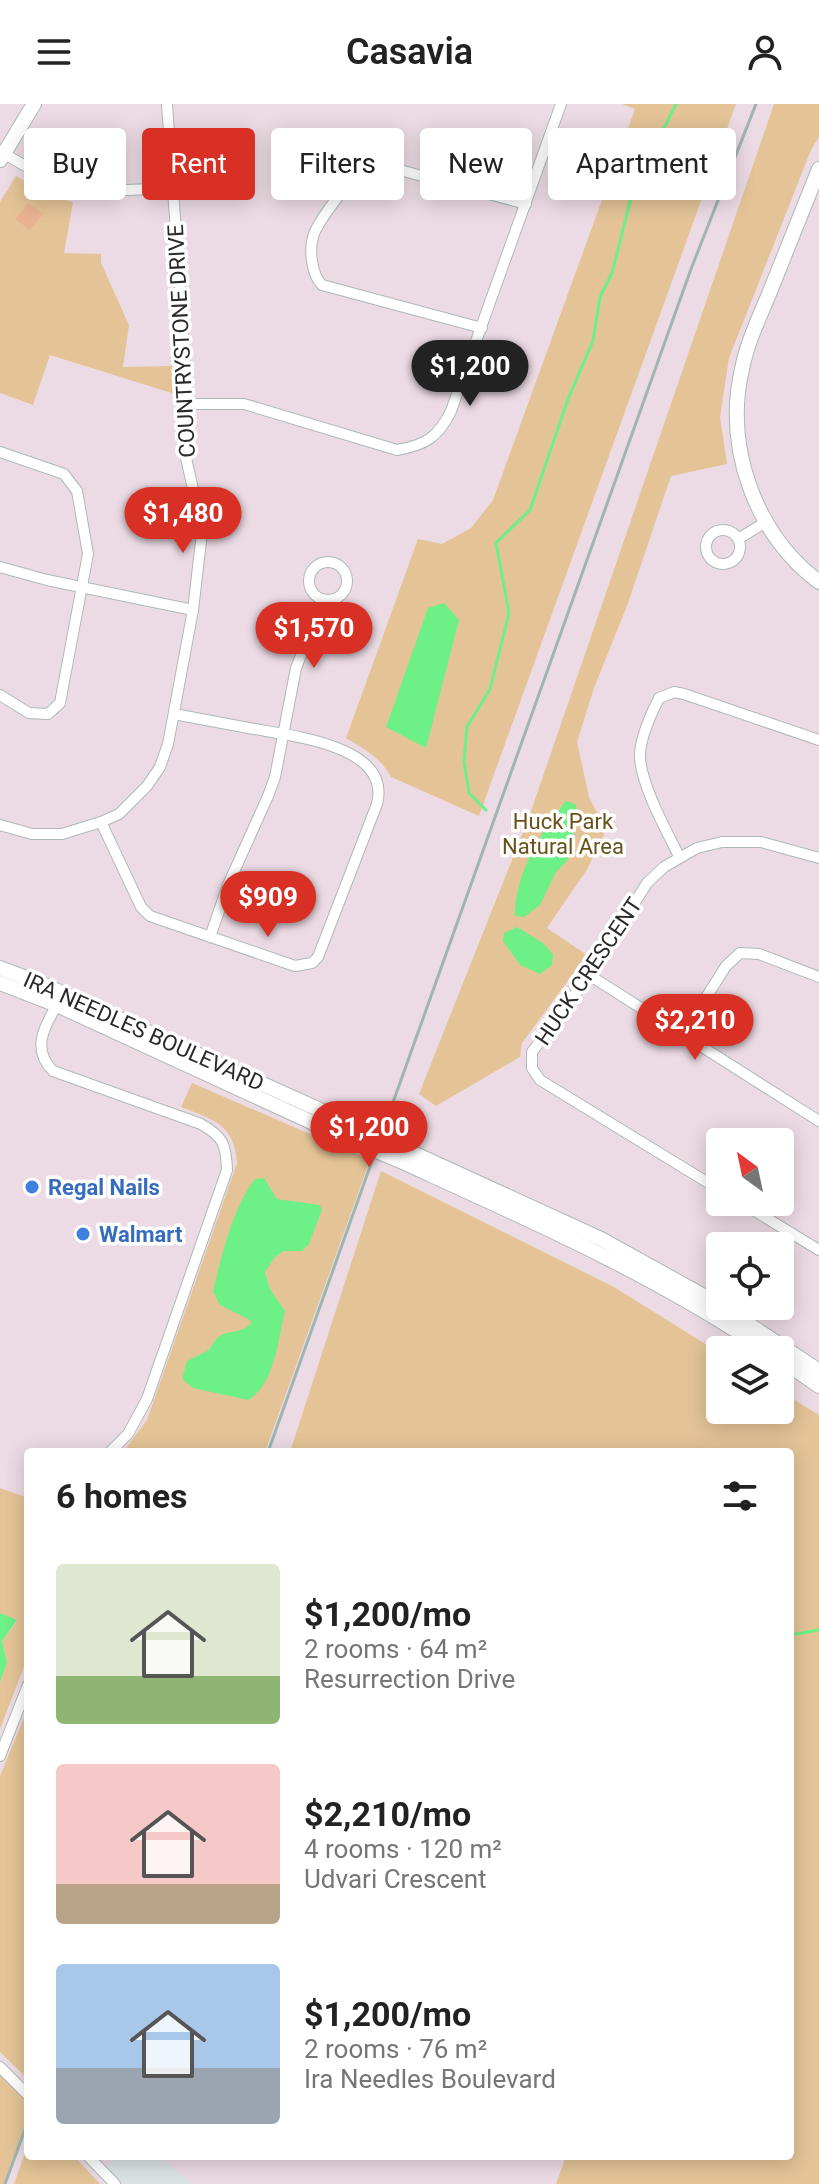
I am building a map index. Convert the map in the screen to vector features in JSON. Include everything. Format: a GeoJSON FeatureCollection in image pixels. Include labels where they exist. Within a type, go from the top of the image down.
{"type":"FeatureCollection","features":[{"type":"Feature","properties":{"kind":"main road"},"geometry":{"type":"LineString","coordinates":[[1,155],[34,104]]}},
{"type":"Feature","properties":{"kind":"main road"},"geometry":{"type":"LineString","coordinates":[[819,169],[742,368],[737,426],[741,458],[766,522],[796,562],[819,582]]}},
{"type":"Feature","properties":{"kind":"main road","name":"IRA NEEDLES BOULEVARD"},"geometry":{"type":"LineString","coordinates":[[0,968],[42,984],[359,1136]]}},
{"type":"Feature","properties":{"kind":"main road","name":"IRA NEEDLES BOULEVARD"},"geometry":{"type":"LineString","coordinates":[[0,983],[601,1239],[706,1298]]}},
{"type":"Feature","properties":{"kind":"main road","name":"IRA NEEDLES BOULEVARD"},"geometry":{"type":"LineString","coordinates":[[398,1153],[647,1277],[745,1336]]}},
{"type":"Feature","properties":{"kind":"main road","name":"IRA NEEDLES BOULEVARD"},"geometry":{"type":"LineString","coordinates":[[741,1320],[819,1371]]}},
{"type":"Feature","properties":{"kind":"main road"},"geometry":{"type":"LineString","coordinates":[[794,1369],[819,1386]]}},
{"type":"Feature","properties":{"kind":"street","name":"COUNTRYSTONE DRIVE"},"geometry":{"type":"LineString","coordinates":[[167,104],[168,128]]}},
{"type":"Feature","properties":{"kind":"street"},"geometry":{"type":"LineString","coordinates":[[188,404],[244,404],[397,450],[419,446],[444,425],[482,328],[561,104]]}},
{"type":"Feature","properties":{"kind":"street"},"geometry":{"type":"LineString","coordinates":[[1,155],[43,176],[77,188],[101,192],[142,190]]}},
{"type":"Feature","properties":{"kind":"street"},"geometry":{"type":"LineString","coordinates":[[482,328],[322,285],[314,273],[313,234],[357,171],[370,162],[526,204]]}},
{"type":"Feature","properties":{"kind":"street","name":"COUNTRYSTONE DRIVE"},"geometry":{"type":"LineString","coordinates":[[0,825],[32,834],[62,834],[101,822],[119,814],[135,800],[160,767],[174,714],[193,610],[201,541],[186,458],[188,404],[173,200]]}},
{"type":"Feature","properties":{"kind":"street"},"geometry":{"type":"LineString","coordinates":[[0,452],[64,474],[74,485],[88,544],[83,587],[60,703],[48,714],[34,715],[0,695]]}},
{"type":"Feature","properties":{"kind":"street"},"geometry":{"type":"LineString","coordinates":[[738,539],[766,522]]}},
{"type":"Feature","properties":{"kind":"street"},"geometry":{"type":"LineString","coordinates":[[0,567],[193,610]]}},
{"type":"Feature","properties":{"kind":"street"},"geometry":{"type":"LineString","coordinates":[[210,937],[228,885],[268,796],[296,668],[323,600]]}},
{"type":"Feature","properties":{"kind":"street"},"geometry":{"type":"LineString","coordinates":[[679,856],[640,759],[659,698],[674,692],[684,694],[819,740]]}},
{"type":"Feature","properties":{"kind":"street"},"geometry":{"type":"LineString","coordinates":[[101,822],[141,907],[150,916],[295,966],[312,963],[322,950],[377,804],[379,782],[372,771],[332,744],[174,714]]}},
{"type":"Feature","properties":{"kind":"street","name":"HUCK CRESCENT"},"geometry":{"type":"LineString","coordinates":[[706,1181],[540,1080],[530,1062],[532,1052],[589,975],[647,883],[679,856],[697,848],[741,841],[761,842],[819,858]]}},
{"type":"Feature","properties":{"kind":"street"},"geometry":{"type":"LineString","coordinates":[[683,1034],[726,966],[740,953],[759,954],[819,977]]}},
{"type":"Feature","properties":{"kind":"street"},"geometry":{"type":"LineString","coordinates":[[589,975],[819,1121]]}},
{"type":"Feature","properties":{"kind":"street"},"geometry":{"type":"LineString","coordinates":[[57,1005],[48,1019],[40,1048],[42,1060],[53,1071],[201,1124],[214,1131],[226,1147],[227,1170],[147,1399],[128,1434],[114,1448]]}},
{"type":"Feature","properties":{"kind":"street"},"geometry":{"type":"LineString","coordinates":[[763,1216],[819,1250]]}},
{"type":"Feature","properties":{"kind":"street"},"geometry":{"type":"LineString","coordinates":[[0,1756],[24,1695]]}},
{"type":"Feature","properties":{"kind":"street"},"geometry":{"type":"LineString","coordinates":[[0,2067],[24,2091]]}},
{"type":"Feature","properties":{"kind":"street"},"geometry":{"type":"LineString","coordinates":[[92,2160],[115,2184]]}},
{"type":"Feature","properties":{"kind":"shaded area"},"geometry":{"type":"Polygon","coordinates":[[[28,203],[43,214],[30,230],[15,219],[28,203]]]}},
{"type":"Feature","properties":{"kind":"shaded area"},"geometry":{"type":"Polygon","coordinates":[[[444,603],[459,620],[426,748],[386,727],[428,608],[444,603]]]}},
{"type":"Feature","properties":{"kind":"shaded area"},"geometry":{"type":"Polygon","coordinates":[[[566,801],[575,804],[578,812],[568,860],[556,872],[540,905],[524,917],[515,916],[524,869],[547,826],[566,801]]]}},
{"type":"Feature","properties":{"kind":"shaded area"},"geometry":{"type":"Polygon","coordinates":[[[517,927],[543,943],[553,954],[552,965],[540,974],[520,965],[503,941],[504,933],[517,927]]]}},
{"type":"Feature","properties":{"kind":"shaded area"},"geometry":{"type":"Polygon","coordinates":[[[264,1178],[277,1199],[320,1205],[322,1210],[309,1244],[302,1251],[284,1251],[275,1257],[265,1272],[270,1289],[285,1311],[270,1372],[257,1393],[248,1400],[193,1388],[182,1379],[187,1361],[209,1350],[224,1334],[246,1328],[251,1323],[220,1305],[213,1291],[240,1204],[255,1179],[264,1178]]]}},
{"type":"Feature","properties":{"kind":"shaded area"},"geometry":{"type":"Polygon","coordinates":[[[0,1613],[17,1620],[2,1641],[7,1662],[0,1682],[0,1613]]]}},
{"type":"Feature","properties":{"kind":"shaded area"},"geometry":{"type":"Polygon","coordinates":[[[112,2160],[165,2160],[192,2184],[123,2184],[107,2168],[112,2160]]]}},
{"type":"Feature","properties":{"kind":"green space"},"geometry":{"type":"Polygon","coordinates":[[[622,104],[736,104],[727,128],[628,128],[635,109],[622,104]]]}},
{"type":"Feature","properties":{"kind":"green space","name":"Huck Park Natural Area"},"geometry":{"type":"Polygon","coordinates":[[[774,104],[819,104],[819,137],[811,150],[729,358],[720,417],[727,464],[671,476],[577,742],[589,797],[606,830],[588,868],[547,928],[587,955],[522,1043],[520,1057],[436,1106],[419,1094],[529,817],[774,104]]]}},
{"type":"Feature","properties":{"kind":"green space"},"geometry":{"type":"Polygon","coordinates":[[[16,176],[24,181],[24,200],[73,202],[64,253],[101,254],[101,263],[129,325],[123,367],[172,366],[178,395],[50,355],[33,405],[0,393],[0,202],[16,176]]]}},
{"type":"Feature","properties":{"kind":"green space"},"geometry":{"type":"Polygon","coordinates":[[[602,200],[701,200],[479,816],[391,777],[377,759],[346,738],[418,539],[442,544],[471,528],[493,500],[602,200]]]}},
{"type":"Feature","properties":{"kind":"green space"},"geometry":{"type":"Polygon","coordinates":[[[192,1083],[370,1160],[266,1448],[126,1448],[147,1420],[237,1163],[232,1140],[220,1125],[181,1107],[192,1083]]]}},
{"type":"Feature","properties":{"kind":"green space"},"geometry":{"type":"Polygon","coordinates":[[[381,1171],[614,1287],[706,1344],[706,1424],[794,1424],[794,1400],[819,1415],[819,2184],[556,2184],[565,2160],[794,2160],[794,1448],[291,1448],[381,1171]]]}},
{"type":"Feature","properties":{"kind":"green space"},"geometry":{"type":"Polygon","coordinates":[[[0,1488],[24,1497],[24,1666],[0,1729],[0,1682],[7,1662],[2,1641],[17,1621],[0,1613],[0,1488]]]}},
{"type":"Feature","properties":{"kind":"green space"},"geometry":{"type":"Polygon","coordinates":[[[24,1718],[24,2075],[0,2052],[0,1776],[24,1718]]]}},
{"type":"Feature","properties":{"kind":"green space"},"geometry":{"type":"Polygon","coordinates":[[[0,2074],[24,2099],[24,2127],[4,2184],[0,2184],[0,2074]]]}},
{"type":"Feature","properties":{"kind":"green space"},"geometry":{"type":"Polygon","coordinates":[[[24,2155],[24,2160],[78,2160],[100,2184],[14,2184],[24,2155]]]}},
{"type":"Feature","properties":{"kind":"waterway"},"geometry":{"type":"LineString","coordinates":[[486,810],[469,793],[464,762],[467,727],[490,689],[509,613],[496,543],[530,510],[568,399],[593,341],[600,297],[612,273],[632,194],[648,171],[659,138],[676,104]]}},
{"type":"Feature","properties":{"kind":"waterway"},"geometry":{"type":"LineString","coordinates":[[794,1634],[819,1630]]}},
{"type":"Feature","properties":{"kind":"railway"},"geometry":{"type":"LineString","coordinates":[[269,1448],[691,269],[756,104]]}},
{"type":"Feature","properties":{"kind":"railway"},"geometry":{"type":"LineString","coordinates":[[5,2184],[24,2132]]}},
{"type":"Feature","properties":{"kind":"place","name":"Regal Nails"},"geometry":{"type":"Point","coordinates":[32,1187]}},
{"type":"Feature","properties":{"kind":"place","name":"Walmart"},"geometry":{"type":"Point","coordinates":[83,1234]}}]}
